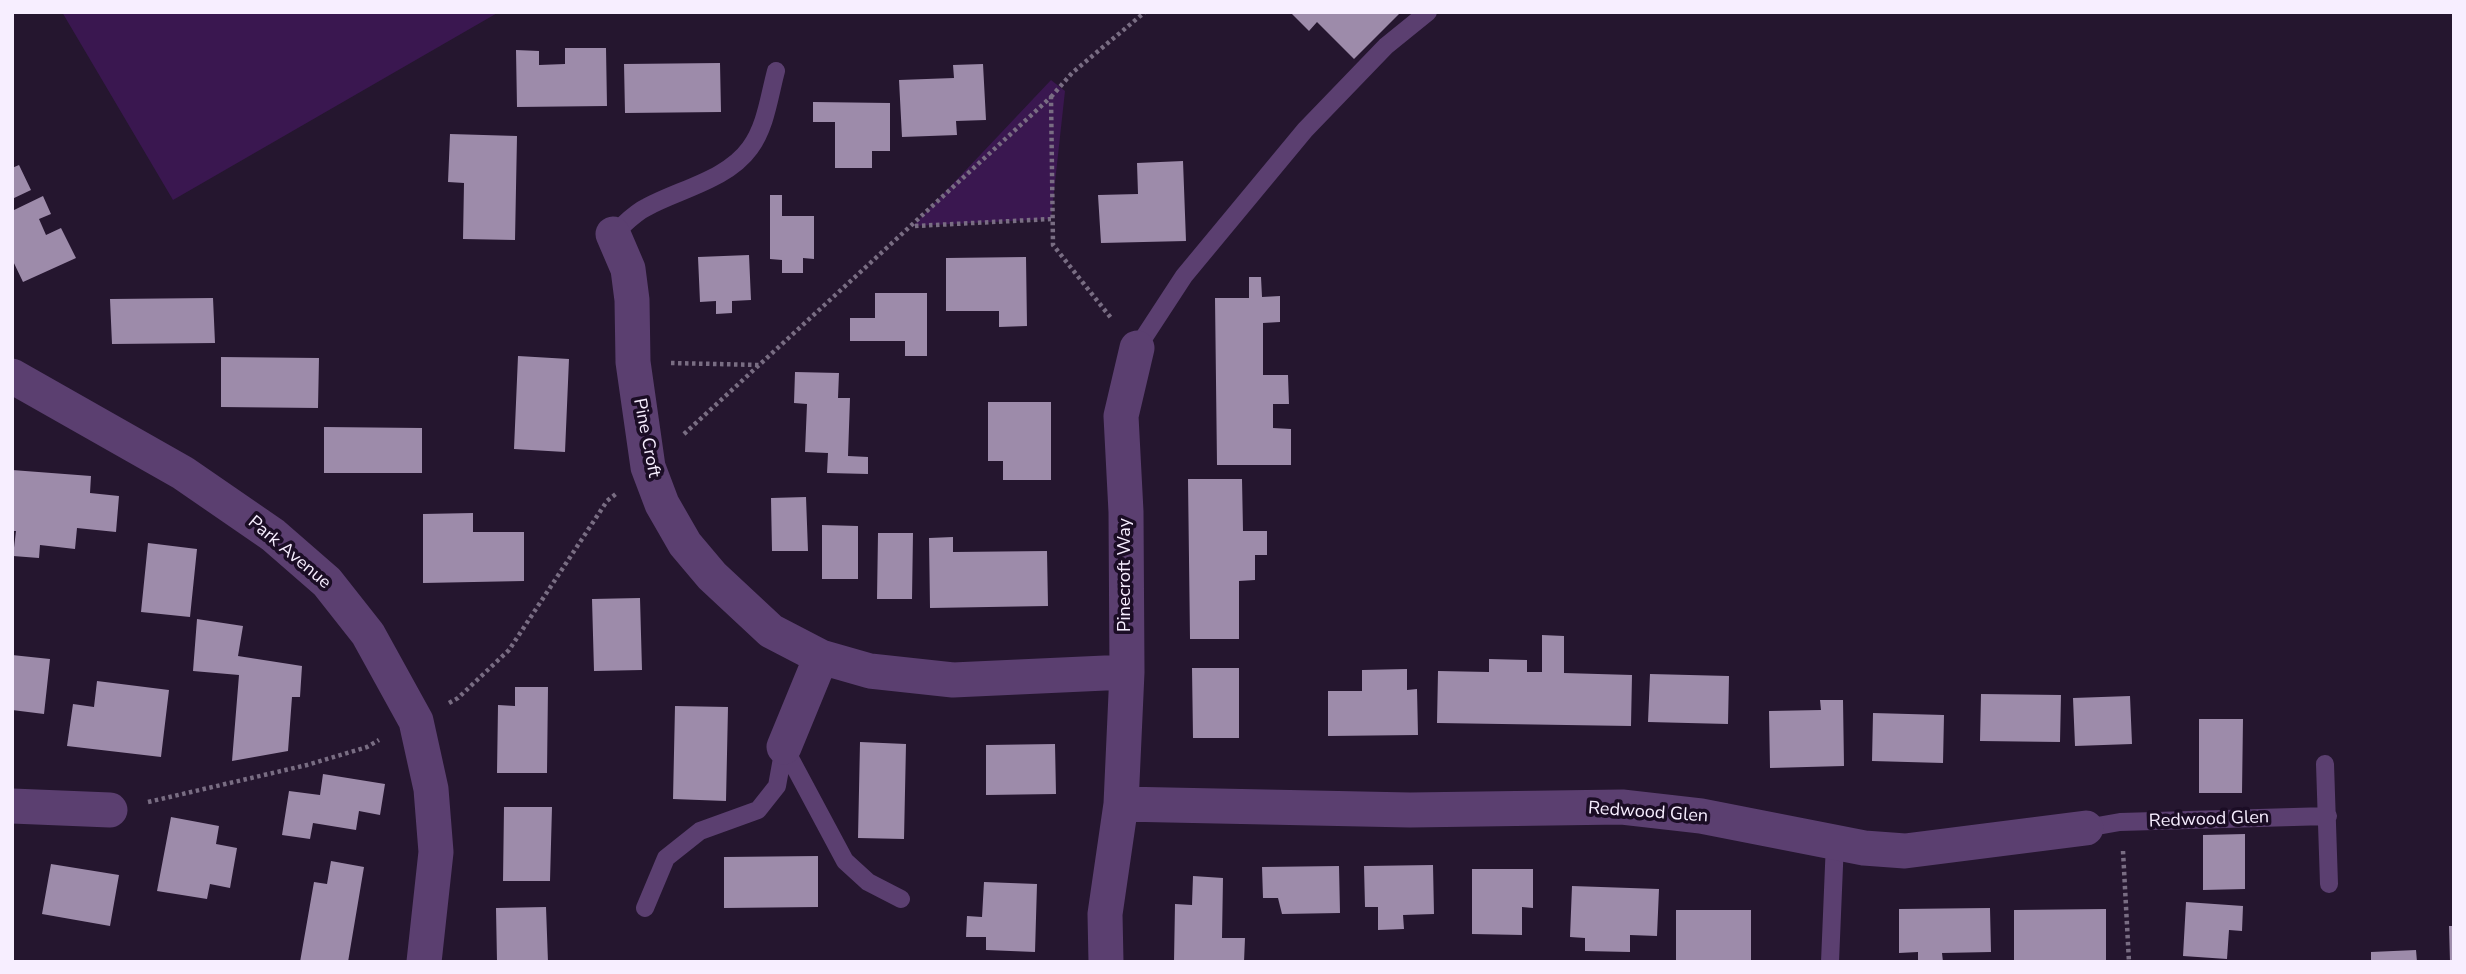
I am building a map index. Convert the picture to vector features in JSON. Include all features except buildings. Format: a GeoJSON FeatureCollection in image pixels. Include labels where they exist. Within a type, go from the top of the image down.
{"type":"FeatureCollection","features":[{"type":"Feature","properties":{"kind":"street","name":"Pine Croft"},"geometry":{"type":"LineString","coordinates":[[613,234],[628,269],[632,300],[633,362],[648,467],[662,504],[685,544],[712,576],[771,631],[821,657],[870,671],[953,680],[1127,672]]}},
{"type":"Feature","properties":{"kind":"street","name":"Pinecroft Way"},"geometry":{"type":"LineString","coordinates":[[1121,804],[1127,672],[1126,512],[1121,416],[1137,348]]}},
{"type":"Feature","properties":{"kind":"street","name":"Park Avenue"},"geometry":{"type":"LineString","coordinates":[[12,376],[183,473],[273,535],[327,582],[369,634],[416,721],[432,789],[436,852],[424,962]]}},
{"type":"Feature","properties":{"kind":"street"},"geometry":{"type":"LineString","coordinates":[[784,747],[821,657]]}},
{"type":"Feature","properties":{"kind":"street"},"geometry":{"type":"LineString","coordinates":[[1105,962],[1105,914],[1121,804]]}},
{"type":"Feature","properties":{"kind":"street","name":"Redwood Glen"},"geometry":{"type":"LineString","coordinates":[[1121,804],[1410,810],[1622,807],[1701,816],[1864,848],[1905,851],[2086,828]]}},
{"type":"Feature","properties":{"kind":"street"},"geometry":{"type":"LineString","coordinates":[[12,806],[110,810]]}},
{"type":"Feature","properties":{"kind":"lane"},"geometry":{"type":"LineString","coordinates":[[1137,348],[1185,276],[1305,130],[1386,46],[1428,12]]}},
{"type":"Feature","properties":{"kind":"lane"},"geometry":{"type":"LineString","coordinates":[[613,234],[643,209],[736,163],[751,147],[763,121],[776,71]]}},
{"type":"Feature","properties":{"kind":"lane"},"geometry":{"type":"LineString","coordinates":[[784,747],[845,861],[868,883],[901,900]]}},
{"type":"Feature","properties":{"kind":"lane"},"geometry":{"type":"LineString","coordinates":[[645,908],[666,858],[700,831],[758,810],[777,786],[784,747]]}},
{"type":"Feature","properties":{"kind":"lane"},"geometry":{"type":"LineString","coordinates":[[2325,764],[2329,884]]}},
{"type":"Feature","properties":{"kind":"lane","name":"Redwood Glen"},"geometry":{"type":"LineString","coordinates":[[2086,828],[2120,822],[2328,816]]}},
{"type":"Feature","properties":{"kind":"lane"},"geometry":{"type":"LineString","coordinates":[[1830,962],[1835,842]]}},
{"type":"Feature","properties":{"kind":"path"},"geometry":{"type":"LineString","coordinates":[[1051,97],[1072,74],[1145,12]]}},
{"type":"Feature","properties":{"kind":"path"},"geometry":{"type":"LineString","coordinates":[[913,226],[1051,219],[1053,245],[1137,348]]}},
{"type":"Feature","properties":{"kind":"path"},"geometry":{"type":"LineString","coordinates":[[633,362],[761,365]]}},
{"type":"Feature","properties":{"kind":"path"},"geometry":{"type":"LineString","coordinates":[[2120,822],[2126,874],[2129,962]]}},
{"type":"Feature","properties":{"kind":"shaded area"},"geometry":{"type":"Polygon","coordinates":[[[62,12],[499,12],[173,200],[62,12]]]}},
{"type":"Feature","properties":{"kind":"shaded area"},"geometry":{"type":"Polygon","coordinates":[[[1051,80],[1065,91],[1051,219],[913,226],[1051,80]]]}}]}
